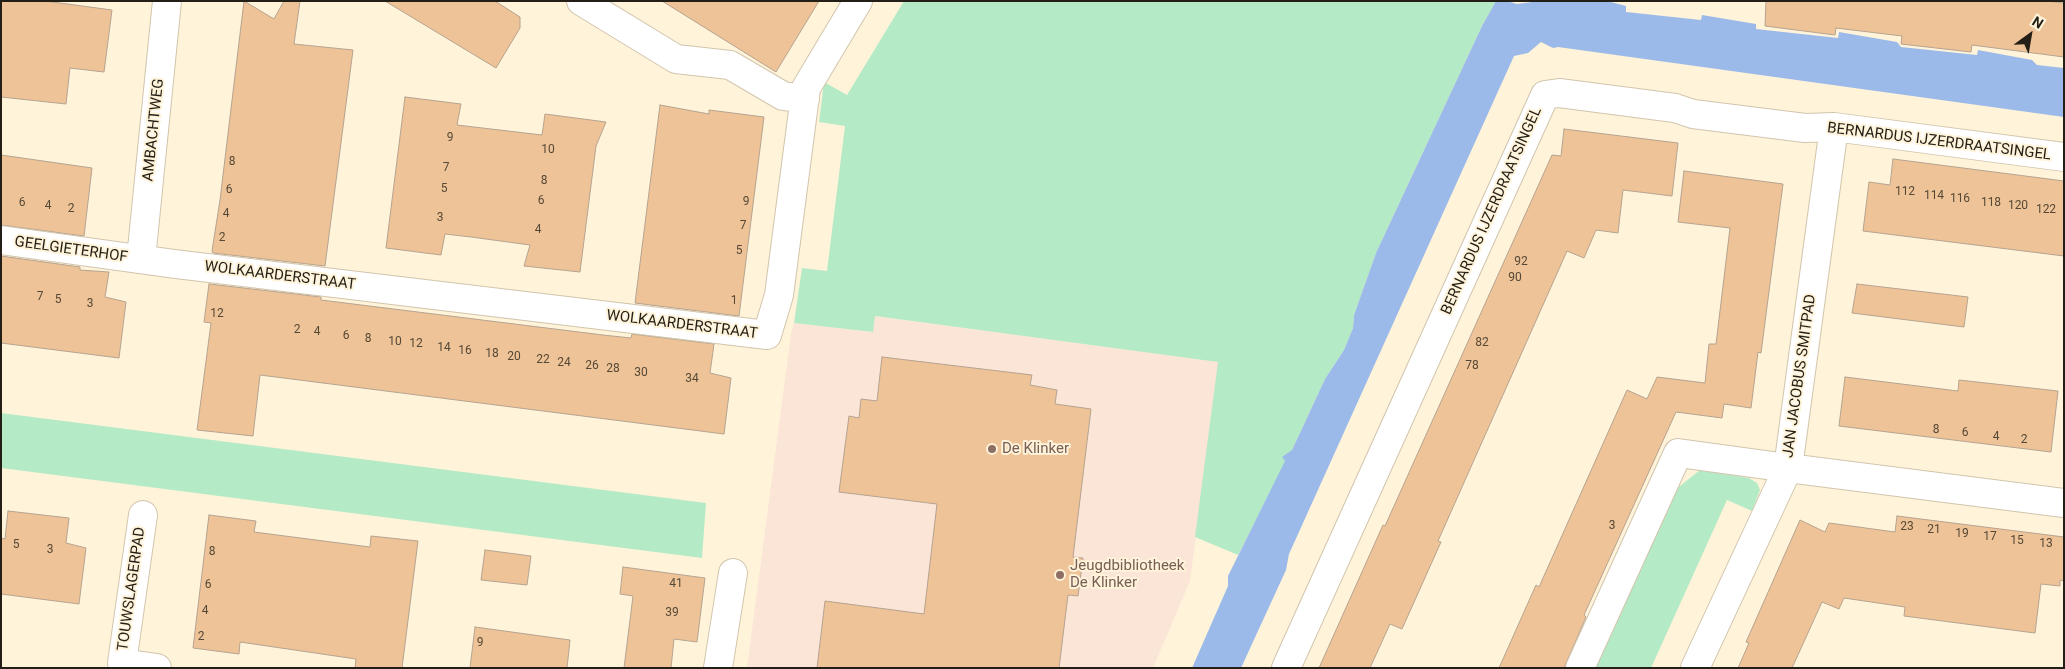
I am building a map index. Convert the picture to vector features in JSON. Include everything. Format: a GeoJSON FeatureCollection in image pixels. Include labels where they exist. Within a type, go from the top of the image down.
{"type":"FeatureCollection","features":[{"type":"Feature","properties":{"kind":"street","name":"AMBACHTWEG"},"geometry":{"type":"LineString","coordinates":[[141,259],[167,1]]}},
{"type":"Feature","properties":{"kind":"street"},"geometry":{"type":"LineString","coordinates":[[580,1],[676,59],[730,64],[783,96],[805,99],[806,88],[858,1]]}},
{"type":"Feature","properties":{"kind":"street","name":"BERNARDUS IJZERDRAATSINGEL"},"geometry":{"type":"LineString","coordinates":[[1286,668],[1545,95],[1559,93],[1675,108],[1693,114],[1805,128],[1834,127],[2064,157]]}},
{"type":"Feature","properties":{"kind":"street","name":"WOLKAARDERSTRAAT"},"geometry":{"type":"LineString","coordinates":[[141,259],[767,335],[779,295],[805,99]]}},
{"type":"Feature","properties":{"kind":"street","name":"JAN JACOBUS SMITPAD"},"geometry":{"type":"LineString","coordinates":[[1834,127],[1788,468],[2064,503]]}},
{"type":"Feature","properties":{"kind":"street","name":"GEELGIETERHOF"},"geometry":{"type":"LineString","coordinates":[[1,240],[141,259]]}},
{"type":"Feature","properties":{"kind":"street"},"geometry":{"type":"LineString","coordinates":[[1580,668],[1678,453],[1788,468],[1695,668]]}},
{"type":"Feature","properties":{"kind":"street","name":"TOUWSLAGERPAD"},"geometry":{"type":"LineString","coordinates":[[120,666],[143,515]]}},
{"type":"Feature","properties":{"kind":"street"},"geometry":{"type":"LineString","coordinates":[[718,668],[733,573]]}},
{"type":"Feature","properties":{"kind":"street"},"geometry":{"type":"LineString","coordinates":[[120,666],[157,668]]}},
{"type":"Feature","properties":{"kind":"shaded area","name":"De Klinker"},"geometry":{"type":"Polygon","coordinates":[[[874,316],[1219,362],[1190,581],[1153,668],[747,668],[794,323],[872,332],[874,316]]]}},
{"type":"Feature","properties":{"kind":"green space"},"geometry":{"type":"Polygon","coordinates":[[[904,1],[1496,1],[1482,26],[1376,253],[1354,315],[1353,328],[1344,350],[1325,379],[1292,450],[1238,555],[1195,537],[1218,362],[875,316],[873,332],[794,323],[802,268],[827,271],[845,126],[819,122],[824,82],[847,95],[904,1]]]}},
{"type":"Feature","properties":{"kind":"green space"},"geometry":{"type":"Polygon","coordinates":[[[1,413],[706,503],[702,558],[1,468],[1,413]]]}},
{"type":"Feature","properties":{"kind":"green space"},"geometry":{"type":"Polygon","coordinates":[[[1700,470],[1749,478],[1757,483],[1760,490],[1752,511],[1727,500],[1651,668],[1593,668],[1675,490],[1700,470]]]}},
{"type":"Feature","properties":{"kind":"water"},"geometry":{"type":"Polygon","coordinates":[[[1496,1],[1507,1],[1517,4],[1540,1],[1607,1],[1626,6],[1626,12],[1701,20],[1702,15],[1756,24],[1756,29],[1838,38],[1839,32],[1897,42],[1901,47],[1977,55],[1978,50],[2032,60],[2037,65],[2064,68],[2064,117],[1558,47],[1553,48],[1541,42],[1528,53],[1514,56],[1289,554],[1286,570],[1241,668],[1192,668],[1228,586],[1228,576],[1285,461],[1282,457],[1292,450],[1325,379],[1344,350],[1353,328],[1354,315],[1376,253],[1482,26],[1496,1]]]}},
{"type":"Feature","properties":{"kind":"building"},"geometry":{"type":"Polygon","coordinates":[[[1,1],[45,1],[112,10],[104,72],[70,68],[66,104],[1,97],[1,1]]]}},
{"type":"Feature","properties":{"kind":"building"},"geometry":{"type":"Polygon","coordinates":[[[244,1],[274,19],[284,1],[300,1],[294,44],[353,50],[325,266],[213,253],[212,251],[244,1]]]}},
{"type":"Feature","properties":{"kind":"building"},"geometry":{"type":"Polygon","coordinates":[[[385,1],[495,1],[520,17],[520,28],[496,68],[385,1]]]}},
{"type":"Feature","properties":{"kind":"building"},"geometry":{"type":"Polygon","coordinates":[[[662,1],[819,1],[776,72],[662,1]]]}},
{"type":"Feature","properties":{"kind":"building"},"geometry":{"type":"Polygon","coordinates":[[[1766,1],[2047,1],[2064,3],[2064,57],[1972,45],[1971,52],[1901,44],[1902,36],[1836,28],[1835,35],[1765,26],[1766,1]]]}},
{"type":"Feature","properties":{"kind":"building"},"geometry":{"type":"Polygon","coordinates":[[[405,97],[461,104],[457,125],[542,135],[545,114],[606,122],[596,146],[580,272],[524,266],[530,245],[471,237],[445,234],[441,255],[386,248],[405,97]]]}},
{"type":"Feature","properties":{"kind":"building"},"geometry":{"type":"Polygon","coordinates":[[[660,105],[709,114],[709,110],[764,117],[739,316],[635,303],[660,105]]]}},
{"type":"Feature","properties":{"kind":"building"},"geometry":{"type":"Polygon","coordinates":[[[1564,129],[1678,143],[1672,196],[1623,190],[1618,233],[1596,230],[1584,258],[1567,251],[1438,541],[1441,542],[1402,629],[1390,624],[1370,668],[1319,668],[1552,155],[1561,156],[1564,129]]]}},
{"type":"Feature","properties":{"kind":"building"},"geometry":{"type":"Polygon","coordinates":[[[1,155],[92,168],[84,236],[1,225],[1,155]]]}},
{"type":"Feature","properties":{"kind":"building"},"geometry":{"type":"Polygon","coordinates":[[[1893,159],[2064,181],[2064,256],[1863,231],[1869,182],[1890,185],[1893,159]]]}},
{"type":"Feature","properties":{"kind":"building"},"geometry":{"type":"Polygon","coordinates":[[[1684,171],[1783,184],[1761,353],[1758,352],[1751,408],[1724,404],[1722,418],[1676,412],[1584,615],[1586,617],[1564,668],[1499,668],[1536,585],[1539,587],[1627,390],[1647,399],[1657,377],[1705,383],[1709,344],[1716,344],[1730,228],[1678,222],[1684,171]]]}},
{"type":"Feature","properties":{"kind":"building"},"geometry":{"type":"Polygon","coordinates":[[[1,256],[80,267],[80,270],[109,272],[105,297],[126,302],[119,358],[1,343],[1,256]]]}},
{"type":"Feature","properties":{"kind":"building"},"geometry":{"type":"Polygon","coordinates":[[[209,284],[603,335],[631,338],[632,334],[714,344],[710,373],[731,378],[724,434],[260,375],[253,436],[197,430],[211,323],[204,322],[209,284]]]}},
{"type":"Feature","properties":{"kind":"building"},"geometry":{"type":"Polygon","coordinates":[[[1857,284],[1968,297],[1964,327],[1852,313],[1857,284]]]}},
{"type":"Feature","properties":{"kind":"building"},"geometry":{"type":"Polygon","coordinates":[[[882,357],[1032,375],[1030,385],[1057,390],[1055,404],[1091,409],[1073,557],[1083,558],[1078,596],[1068,595],[1059,668],[817,668],[825,601],[924,614],[937,504],[839,492],[849,416],[859,418],[861,399],[877,401],[882,357]]]}},
{"type":"Feature","properties":{"kind":"building"},"geometry":{"type":"Polygon","coordinates":[[[1845,377],[1958,391],[1959,380],[2058,391],[2051,452],[1839,426],[1845,377]]]}},
{"type":"Feature","properties":{"kind":"building"},"geometry":{"type":"Polygon","coordinates":[[[8,511],[69,518],[66,543],[86,548],[79,604],[1,594],[1,538],[5,539],[8,511]]]}},
{"type":"Feature","properties":{"kind":"building"},"geometry":{"type":"Polygon","coordinates":[[[209,515],[256,521],[254,532],[370,547],[371,536],[418,541],[402,668],[355,668],[356,659],[240,642],[239,654],[193,648],[209,515]]]}},
{"type":"Feature","properties":{"kind":"building"},"geometry":{"type":"Polygon","coordinates":[[[1897,516],[2064,537],[2064,581],[2060,580],[2060,586],[2041,584],[2035,633],[1904,616],[1905,607],[1844,598],[1839,609],[1822,602],[1792,668],[1738,668],[1749,643],[1746,642],[1800,520],[1825,532],[1829,523],[1895,532],[1897,516]]]}},
{"type":"Feature","properties":{"kind":"building"},"geometry":{"type":"Polygon","coordinates":[[[485,550],[531,556],[527,585],[481,580],[485,550]]]}},
{"type":"Feature","properties":{"kind":"building"},"geometry":{"type":"Polygon","coordinates":[[[623,567],[705,578],[697,642],[674,639],[671,668],[624,668],[633,596],[620,594],[623,567]]]}},
{"type":"Feature","properties":{"kind":"building"},"geometry":{"type":"Polygon","coordinates":[[[475,627],[570,640],[567,668],[470,668],[475,627]]]}},
{"type":"Feature","properties":{"kind":"place","name":"De Klinker"},"geometry":{"type":"Point","coordinates":[992,449]}},
{"type":"Feature","properties":{"kind":"place","name":"Jeugdbibliotheek De Klinker"},"geometry":{"type":"Point","coordinates":[1060,575]}}]}
